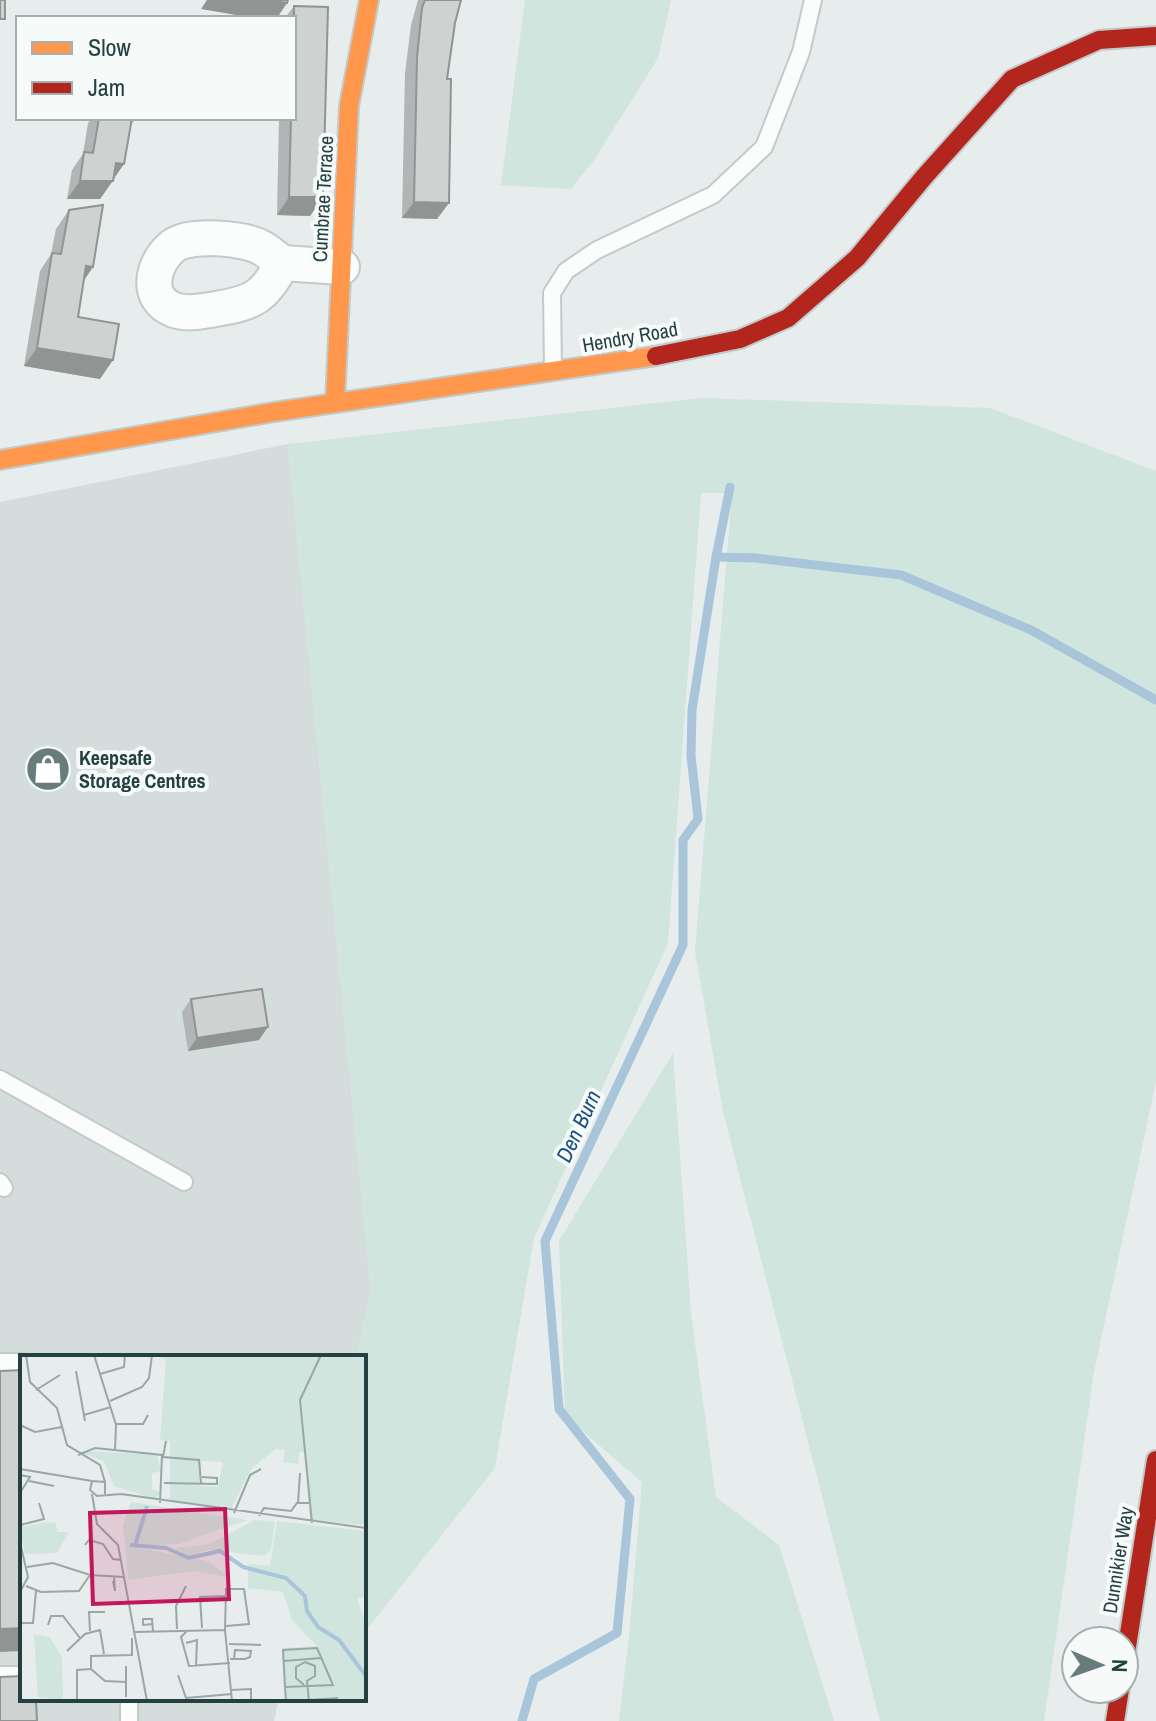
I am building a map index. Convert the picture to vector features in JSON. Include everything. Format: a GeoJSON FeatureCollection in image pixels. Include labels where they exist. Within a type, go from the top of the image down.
{"type":"FeatureCollection","features":[{"type":"Feature","properties":{"kind":"street","name":"Cumbrae Terrace"},"geometry":{"type":"LineString","coordinates":[[335,402],[349,106],[369,0]]}},
{"type":"Feature","properties":{"kind":"street","name":"Hendry Road"},"geometry":{"type":"LineString","coordinates":[[0,460],[335,402],[641,359],[740,339],[788,318],[857,258],[1012,79],[1099,40],[1156,36]]}},
{"type":"Feature","properties":{"kind":"street"},"geometry":{"type":"LineString","coordinates":[[282,263],[342,267]]}},
{"type":"Feature","properties":{"kind":"street","name":"Dunnikier Way"},"geometry":{"type":"LineString","coordinates":[[1130,1625],[1156,1460]]}},
{"type":"Feature","properties":{"kind":"lane"},"geometry":{"type":"LineString","coordinates":[[553,372],[552,293],[566,271],[597,250],[713,195],[764,147],[801,52],[813,0]]}},
{"type":"Feature","properties":{"kind":"lane"},"geometry":{"type":"LineString","coordinates":[[0,1079],[184,1182]]}},
{"type":"Feature","properties":{"kind":"shaded area"},"geometry":{"type":"Polygon","coordinates":[[[288,444],[371,1292],[356,1355],[20,1355],[20,1701],[279,1701],[274,1721],[0,1721],[0,502],[288,444]]]}},
{"type":"Feature","properties":{"kind":"green space"},"geometry":{"type":"Polygon","coordinates":[[[525,0],[671,0],[658,58],[594,160],[571,189],[501,185],[525,0]]]}},
{"type":"Feature","properties":{"kind":"green space"},"geometry":{"type":"Polygon","coordinates":[[[701,398],[990,408],[1156,471],[1156,1082],[1094,1372],[1044,1721],[880,1721],[723,1112],[695,951],[732,493],[701,493],[668,943],[534,1238],[495,1468],[366,1630],[366,1355],[356,1355],[371,1292],[288,444],[701,398]]]}},
{"type":"Feature","properties":{"kind":"green space"},"geometry":{"type":"Polygon","coordinates":[[[673,1053],[691,1314],[716,1497],[779,1545],[834,1721],[619,1721],[642,1482],[565,1416],[559,1241],[673,1053]]]}},
{"type":"Feature","properties":{"kind":"building"},"geometry":{"type":"Polygon","coordinates":[[[0,0],[5,0],[5,19],[0,19],[0,0]]]}},
{"type":"Feature","properties":{"kind":"building"},"geometry":{"type":"Polygon","coordinates":[[[425,0],[461,0],[447,79],[451,79],[449,203],[414,202],[417,57],[425,0]]]}},
{"type":"Feature","properties":{"kind":"building"},"geometry":{"type":"Polygon","coordinates":[[[294,6],[328,7],[323,197],[289,197],[291,120],[296,120],[294,6]]]}},
{"type":"Feature","properties":{"kind":"building"},"geometry":{"type":"Polygon","coordinates":[[[99,120],[132,120],[124,164],[116,163],[113,181],[80,181],[84,152],[93,153],[99,120]]]}},
{"type":"Feature","properties":{"kind":"building"},"geometry":{"type":"Polygon","coordinates":[[[103,205],[93,267],[86,266],[78,317],[119,324],[113,360],[37,348],[52,253],[61,254],[69,210],[103,205]]]}},
{"type":"Feature","properties":{"kind":"building"},"geometry":{"type":"Polygon","coordinates":[[[262,989],[268,1027],[197,1038],[191,999],[262,989]]]}},
{"type":"Feature","properties":{"kind":"building"},"geometry":{"type":"Polygon","coordinates":[[[20,1370],[20,1628],[0,1629],[0,1371],[20,1370]]]}},
{"type":"Feature","properties":{"kind":"building"},"geometry":{"type":"Polygon","coordinates":[[[20,1676],[20,1701],[36,1701],[37,1721],[0,1721],[0,1677],[20,1676]]]}},
{"type":"Feature","properties":{"kind":"waterway","name":"Den Burn"},"geometry":{"type":"LineString","coordinates":[[522,1721],[534,1679],[617,1633],[630,1499],[559,1409],[545,1241],[683,945],[683,840],[698,819],[691,756],[692,710],[730,487]]}},
{"type":"Feature","properties":{"kind":"waterway"},"geometry":{"type":"LineString","coordinates":[[716,557],[756,558],[901,575],[1031,630],[1156,700]]}},
{"type":"Feature","properties":{"kind":"traffic: slow"},"geometry":{"type":"LineString","coordinates":[[335,402],[349,106],[369,0]]}},
{"type":"Feature","properties":{"kind":"traffic: slow"},"geometry":{"type":"LineString","coordinates":[[0,460],[274,412],[656,356]]}},
{"type":"Feature","properties":{"kind":"traffic: jam"},"geometry":{"type":"LineString","coordinates":[[656,356],[740,339],[788,318],[857,258],[1012,79],[1099,40],[1156,36]]}},
{"type":"Feature","properties":{"kind":"traffic: jam"},"geometry":{"type":"LineString","coordinates":[[1130,1625],[1156,1460]]}},
{"type":"Feature","properties":{"kind":"traffic: jam"},"geometry":{"type":"LineString","coordinates":[[1115,1721],[1118,1705]]}},
{"type":"Feature","properties":{"kind":"place","name":"Keepsafe Storage Centres"},"geometry":{"type":"Point","coordinates":[48,769]}}]}
